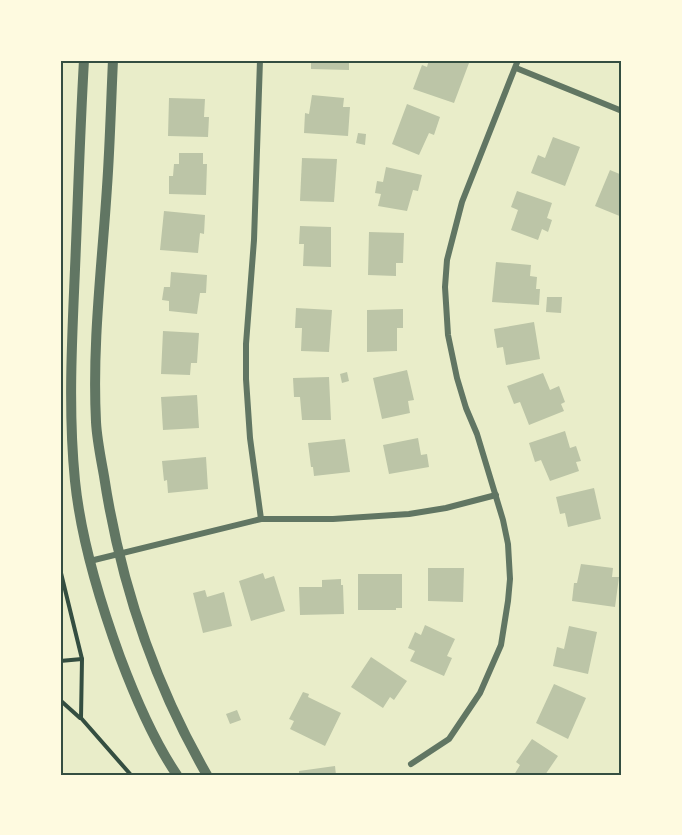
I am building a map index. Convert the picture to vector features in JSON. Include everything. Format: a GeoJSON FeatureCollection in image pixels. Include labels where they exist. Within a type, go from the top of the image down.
{"type":"FeatureCollection","features":[{"type":"Feature","properties":{"kind":"street"},"geometry":{"type":"LineString","coordinates":[[84,60],[70,420],[75,484],[90,561],[104,615],[131,688],[168,762],[177,775]]}},
{"type":"Feature","properties":{"kind":"street"},"geometry":{"type":"LineString","coordinates":[[112,60],[107,187],[95,325],[96,413],[109,508],[119,555],[152,660],[164,690],[207,775]]}},
{"type":"Feature","properties":{"kind":"street"},"geometry":{"type":"LineString","coordinates":[[260,60],[246,379],[250,438],[261,519]]}},
{"type":"Feature","properties":{"kind":"street"},"geometry":{"type":"LineString","coordinates":[[411,764],[440,746],[455,732],[480,693],[501,645],[510,579],[508,544],[496,495],[455,370],[448,335],[445,287],[447,260],[462,202],[518,60]]}},
{"type":"Feature","properties":{"kind":"street"},"geometry":{"type":"LineString","coordinates":[[516,68],[622,111]]}},
{"type":"Feature","properties":{"kind":"street"},"geometry":{"type":"LineString","coordinates":[[90,561],[261,519],[333,519],[409,514],[446,508],[496,495]]}},
{"type":"Feature","properties":{"kind":"path"},"geometry":{"type":"LineString","coordinates":[[60,569],[82,659],[81,718]]}},
{"type":"Feature","properties":{"kind":"path"},"geometry":{"type":"LineString","coordinates":[[60,661],[82,659]]}},
{"type":"Feature","properties":{"kind":"path"},"geometry":{"type":"LineString","coordinates":[[60,700],[81,718],[131,775]]}},
{"type":"Feature","properties":{"kind":"building"},"geometry":{"type":"Polygon","coordinates":[[[311,60],[349,60],[349,70],[311,69],[311,60]]]}},
{"type":"Feature","properties":{"kind":"building"},"geometry":{"type":"Polygon","coordinates":[[[429,60],[461,60],[469,63],[454,103],[413,89],[422,65],[427,67],[429,60]]]}},
{"type":"Feature","properties":{"kind":"building"},"geometry":{"type":"Polygon","coordinates":[[[312,95],[344,98],[343,107],[350,107],[348,136],[304,133],[305,113],[309,114],[312,95]]]}},
{"type":"Feature","properties":{"kind":"building"},"geometry":{"type":"Polygon","coordinates":[[[169,98],[205,99],[204,117],[209,117],[208,137],[168,136],[169,98]]]}},
{"type":"Feature","properties":{"kind":"building"},"geometry":{"type":"Polygon","coordinates":[[[407,104],[440,117],[434,135],[429,133],[419,155],[392,144],[407,104]]]}},
{"type":"Feature","properties":{"kind":"building"},"geometry":{"type":"Polygon","coordinates":[[[358,133],[366,134],[365,145],[356,143],[358,133]]]}},
{"type":"Feature","properties":{"kind":"building"},"geometry":{"type":"Polygon","coordinates":[[[553,137],[580,147],[565,186],[531,173],[538,155],[545,158],[553,137]]]}},
{"type":"Feature","properties":{"kind":"building"},"geometry":{"type":"Polygon","coordinates":[[[179,153],[203,153],[203,164],[207,164],[206,195],[169,194],[169,176],[173,176],[174,164],[179,164],[179,153]]]}},
{"type":"Feature","properties":{"kind":"building"},"geometry":{"type":"Polygon","coordinates":[[[302,158],[337,159],[334,202],[300,201],[302,158]]]}},
{"type":"Feature","properties":{"kind":"building"},"geometry":{"type":"Polygon","coordinates":[[[386,167],[422,175],[418,191],[413,190],[407,211],[378,206],[381,194],[375,193],[377,181],[383,182],[386,167]]]}},
{"type":"Feature","properties":{"kind":"building"},"geometry":{"type":"Polygon","coordinates":[[[610,170],[622,175],[622,217],[595,206],[610,170]]]}},
{"type":"Feature","properties":{"kind":"building"},"geometry":{"type":"Polygon","coordinates":[[[517,191],[552,203],[547,218],[552,220],[548,232],[542,229],[538,240],[511,230],[518,210],[511,207],[517,191]]]}},
{"type":"Feature","properties":{"kind":"building"},"geometry":{"type":"Polygon","coordinates":[[[164,211],[205,215],[204,234],[200,233],[198,253],[160,250],[164,211]]]}},
{"type":"Feature","properties":{"kind":"building"},"geometry":{"type":"Polygon","coordinates":[[[300,226],[331,227],[331,267],[303,266],[304,244],[299,244],[300,226]]]}},
{"type":"Feature","properties":{"kind":"building"},"geometry":{"type":"Polygon","coordinates":[[[369,232],[404,233],[403,263],[396,263],[396,276],[368,275],[369,232]]]}},
{"type":"Feature","properties":{"kind":"building"},"geometry":{"type":"Polygon","coordinates":[[[496,262],[531,265],[530,276],[537,277],[536,289],[540,289],[539,305],[492,302],[496,262]]]}},
{"type":"Feature","properties":{"kind":"building"},"geometry":{"type":"Polygon","coordinates":[[[171,272],[207,275],[206,293],[200,293],[197,314],[169,311],[169,301],[162,300],[164,287],[170,287],[171,272]]]}},
{"type":"Feature","properties":{"kind":"building"},"geometry":{"type":"Polygon","coordinates":[[[547,297],[562,297],[561,313],[546,312],[547,297]]]}},
{"type":"Feature","properties":{"kind":"building"},"geometry":{"type":"Polygon","coordinates":[[[296,308],[332,310],[329,352],[301,351],[302,328],[295,328],[296,308]]]}},
{"type":"Feature","properties":{"kind":"building"},"geometry":{"type":"Polygon","coordinates":[[[403,309],[403,328],[397,328],[397,351],[367,352],[367,310],[403,309]]]}},
{"type":"Feature","properties":{"kind":"building"},"geometry":{"type":"Polygon","coordinates":[[[534,322],[540,359],[506,365],[503,347],[497,348],[494,329],[534,322]]]}},
{"type":"Feature","properties":{"kind":"building"},"geometry":{"type":"Polygon","coordinates":[[[163,331],[199,333],[197,363],[191,363],[190,375],[161,374],[163,331]]]}},
{"type":"Feature","properties":{"kind":"building"},"geometry":{"type":"Polygon","coordinates":[[[407,370],[414,400],[408,401],[410,413],[382,419],[373,378],[407,370]]]}},
{"type":"Feature","properties":{"kind":"building"},"geometry":{"type":"Polygon","coordinates":[[[347,372],[349,381],[342,383],[340,374],[347,372]]]}},
{"type":"Feature","properties":{"kind":"building"},"geometry":{"type":"Polygon","coordinates":[[[543,373],[550,390],[559,386],[565,402],[561,404],[564,411],[529,425],[520,402],[514,404],[507,386],[543,373]]]}},
{"type":"Feature","properties":{"kind":"building"},"geometry":{"type":"Polygon","coordinates":[[[329,377],[331,420],[302,420],[300,397],[294,397],[293,378],[329,377]]]}},
{"type":"Feature","properties":{"kind":"building"},"geometry":{"type":"Polygon","coordinates":[[[197,395],[199,428],[163,430],[161,397],[197,395]]]}},
{"type":"Feature","properties":{"kind":"building"},"geometry":{"type":"Polygon","coordinates":[[[565,431],[570,448],[576,446],[581,461],[576,462],[579,471],[550,481],[541,460],[535,462],[529,443],[565,431]]]}},
{"type":"Feature","properties":{"kind":"building"},"geometry":{"type":"Polygon","coordinates":[[[418,438],[421,455],[427,454],[429,467],[389,474],[383,445],[418,438]]]}},
{"type":"Feature","properties":{"kind":"building"},"geometry":{"type":"Polygon","coordinates":[[[345,439],[350,472],[314,476],[308,443],[345,439]]]}},
{"type":"Feature","properties":{"kind":"building"},"geometry":{"type":"Polygon","coordinates":[[[206,457],[208,489],[168,493],[162,461],[206,457]]]}},
{"type":"Feature","properties":{"kind":"building"},"geometry":{"type":"Polygon","coordinates":[[[594,488],[601,519],[568,527],[565,513],[560,514],[556,497],[594,488]]]}},
{"type":"Feature","properties":{"kind":"building"},"geometry":{"type":"Polygon","coordinates":[[[581,564],[613,568],[612,577],[619,577],[615,607],[572,601],[574,583],[577,583],[581,564]]]}},
{"type":"Feature","properties":{"kind":"building"},"geometry":{"type":"Polygon","coordinates":[[[428,568],[464,568],[463,602],[428,601],[428,568]]]}},
{"type":"Feature","properties":{"kind":"building"},"geometry":{"type":"Polygon","coordinates":[[[263,573],[265,579],[274,576],[285,611],[251,621],[239,581],[263,573]]]}},
{"type":"Feature","properties":{"kind":"building"},"geometry":{"type":"Polygon","coordinates":[[[358,574],[402,574],[402,608],[358,610],[358,574]]]}},
{"type":"Feature","properties":{"kind":"building"},"geometry":{"type":"Polygon","coordinates":[[[341,579],[344,614],[300,615],[299,587],[322,587],[322,580],[341,579]]]}},
{"type":"Feature","properties":{"kind":"building"},"geometry":{"type":"Polygon","coordinates":[[[205,590],[207,597],[224,592],[232,626],[203,633],[193,593],[205,590]]]}},
{"type":"Feature","properties":{"kind":"building"},"geometry":{"type":"Polygon","coordinates":[[[425,625],[455,639],[447,656],[452,658],[444,676],[410,661],[415,651],[408,648],[415,632],[421,635],[425,625]]]}},
{"type":"Feature","properties":{"kind":"building"},"geometry":{"type":"Polygon","coordinates":[[[569,626],[597,632],[588,674],[553,666],[557,647],[564,649],[569,626]]]}},
{"type":"Feature","properties":{"kind":"building"},"geometry":{"type":"Polygon","coordinates":[[[371,657],[407,681],[394,700],[390,697],[383,708],[351,687],[371,657]]]}},
{"type":"Feature","properties":{"kind":"building"},"geometry":{"type":"Polygon","coordinates":[[[554,684],[586,698],[568,739],[536,723],[554,684]]]}},
{"type":"Feature","properties":{"kind":"building"},"geometry":{"type":"Polygon","coordinates":[[[303,692],[309,694],[308,697],[341,713],[325,746],[290,729],[294,721],[289,719],[303,692]]]}},
{"type":"Feature","properties":{"kind":"building"},"geometry":{"type":"Polygon","coordinates":[[[237,710],[241,720],[230,724],[226,714],[237,710]]]}},
{"type":"Feature","properties":{"kind":"building"},"geometry":{"type":"Polygon","coordinates":[[[532,739],[558,756],[545,775],[514,775],[520,765],[516,762],[532,739]]]}},
{"type":"Feature","properties":{"kind":"building"},"geometry":{"type":"Polygon","coordinates":[[[335,766],[336,775],[299,775],[299,771],[335,766]]]}}]}
